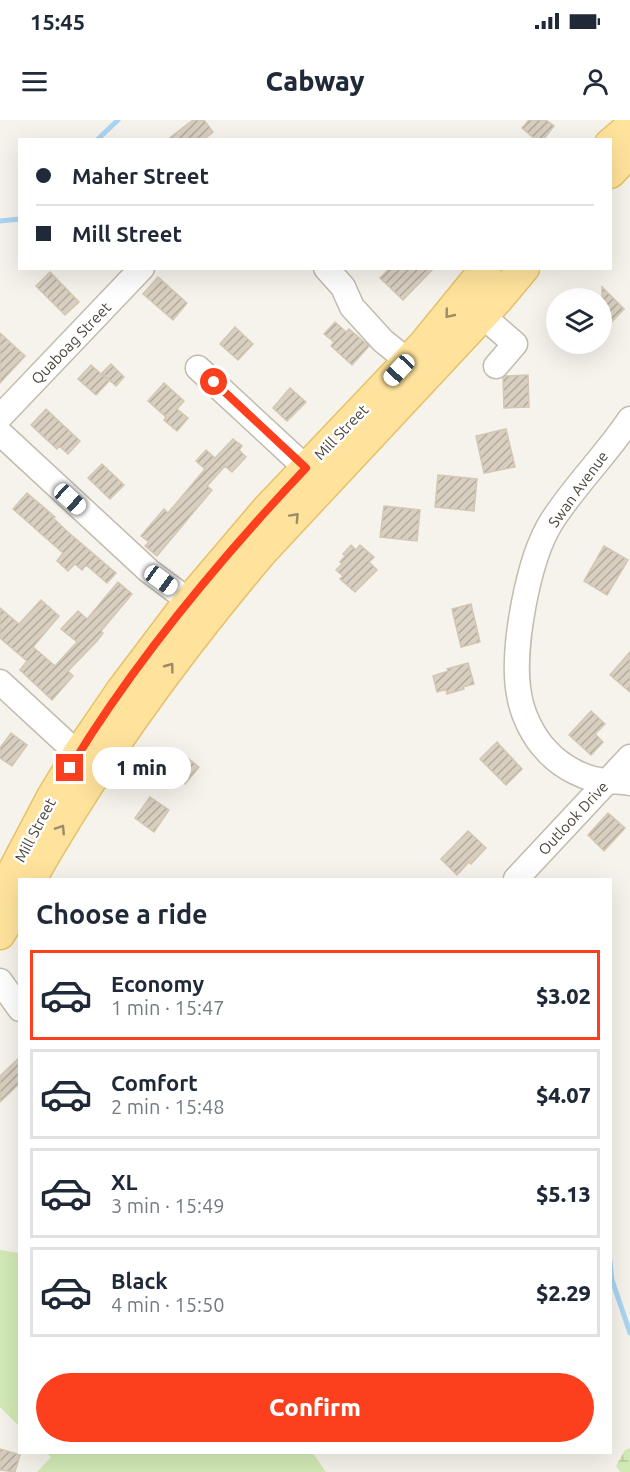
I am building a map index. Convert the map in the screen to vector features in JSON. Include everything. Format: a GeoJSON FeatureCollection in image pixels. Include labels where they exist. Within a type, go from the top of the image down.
{"type":"FeatureCollection","features":[{"type":"Feature","properties":{"kind":"main road"},"geometry":{"type":"LineString","coordinates":[[612,142],[630,127]]}},
{"type":"Feature","properties":{"kind":"main road"},"geometry":{"type":"LineString","coordinates":[[612,171],[630,152]]}},
{"type":"Feature","properties":{"kind":"main road","name":"Mill Street"},"geometry":{"type":"LineString","coordinates":[[0,896],[52,797],[78,754],[121,691],[189,601],[268,508],[408,361],[484,270]]}},
{"type":"Feature","properties":{"kind":"main road","name":"Mill Street"},"geometry":{"type":"LineString","coordinates":[[32,878],[142,704],[229,591],[262,552],[483,316],[522,270]]}},
{"type":"Feature","properties":{"kind":"main road"},"geometry":{"type":"LineString","coordinates":[[0,934],[18,903]]}},
{"type":"Feature","properties":{"kind":"street","name":"Quaboag Street"},"geometry":{"type":"LineString","coordinates":[[0,417],[140,270]]}},
{"type":"Feature","properties":{"kind":"street"},"geometry":{"type":"LineString","coordinates":[[328,270],[343,287],[352,307],[383,342],[408,361]]}},
{"type":"Feature","properties":{"kind":"street"},"geometry":{"type":"LineString","coordinates":[[483,316],[522,337],[496,366]]}},
{"type":"Feature","properties":{"kind":"street"},"geometry":{"type":"LineString","coordinates":[[198,368],[306,468]]}},
{"type":"Feature","properties":{"kind":"street","name":"Swan Avenue"},"geometry":{"type":"LineString","coordinates":[[629,765],[620,781],[606,781],[568,768],[546,751],[524,716],[517,672],[519,634],[527,589],[540,545],[551,522],[630,419]]}},
{"type":"Feature","properties":{"kind":"street"},"geometry":{"type":"LineString","coordinates":[[0,433],[149,571],[189,601]]}},
{"type":"Feature","properties":{"kind":"street"},"geometry":{"type":"LineString","coordinates":[[0,682],[78,754]]}},
{"type":"Feature","properties":{"kind":"street","name":"Outlook Drive"},"geometry":{"type":"LineString","coordinates":[[517,878],[606,781]]}},
{"type":"Feature","properties":{"kind":"street"},"geometry":{"type":"LineString","coordinates":[[0,981],[18,1006]]}},
{"type":"Feature","properties":{"kind":"green space"},"geometry":{"type":"Polygon","coordinates":[[[0,1250],[18,1253],[18,1425],[0,1407],[0,1250]]]}},
{"type":"Feature","properties":{"kind":"green space"},"geometry":{"type":"Polygon","coordinates":[[[630,1448],[630,1472],[620,1472],[616,1466],[625,1450],[630,1448]]]}},
{"type":"Feature","properties":{"kind":"green space"},"geometry":{"type":"Polygon","coordinates":[[[48,1454],[313,1454],[326,1472],[37,1472],[51,1457],[48,1454]]]}},
{"type":"Feature","properties":{"kind":"building"},"geometry":{"type":"Polygon","coordinates":[[[193,120],[204,120],[213,132],[206,138],[170,138],[193,120]]]}},
{"type":"Feature","properties":{"kind":"building"},"geometry":{"type":"Polygon","coordinates":[[[529,120],[546,120],[554,126],[545,138],[534,138],[522,128],[529,120]]]}},
{"type":"Feature","properties":{"kind":"building"},"geometry":{"type":"Polygon","coordinates":[[[388,270],[432,270],[403,300],[380,278],[388,270]]]}},
{"type":"Feature","properties":{"kind":"building"},"geometry":{"type":"Polygon","coordinates":[[[50,272],[79,302],[65,315],[36,286],[50,272]]]}},
{"type":"Feature","properties":{"kind":"building"},"geometry":{"type":"Polygon","coordinates":[[[158,277],[187,303],[173,320],[143,294],[158,277]]]}},
{"type":"Feature","properties":{"kind":"building"},"geometry":{"type":"Polygon","coordinates":[[[612,297],[624,309],[612,322],[612,297]]]}},
{"type":"Feature","properties":{"kind":"building"},"geometry":{"type":"Polygon","coordinates":[[[335,322],[346,332],[349,329],[369,346],[352,365],[331,346],[334,342],[324,334],[335,322]]]}},
{"type":"Feature","properties":{"kind":"building"},"geometry":{"type":"Polygon","coordinates":[[[235,327],[253,344],[238,360],[220,344],[235,327]]]}},
{"type":"Feature","properties":{"kind":"building"},"geometry":{"type":"Polygon","coordinates":[[[0,333],[25,356],[0,383],[0,333]]]}},
{"type":"Feature","properties":{"kind":"building"},"geometry":{"type":"Polygon","coordinates":[[[111,364],[124,377],[116,386],[102,373],[111,364]]]}},
{"type":"Feature","properties":{"kind":"building"},"geometry":{"type":"Polygon","coordinates":[[[91,365],[109,381],[96,395],[78,379],[91,365]]]}},
{"type":"Feature","properties":{"kind":"building"},"geometry":{"type":"Polygon","coordinates":[[[528,375],[529,407],[504,408],[503,378],[528,375]]]}},
{"type":"Feature","properties":{"kind":"building"},"geometry":{"type":"Polygon","coordinates":[[[164,383],[184,401],[177,409],[188,418],[177,431],[164,420],[166,417],[148,401],[164,383]]]}},
{"type":"Feature","properties":{"kind":"building"},"geometry":{"type":"Polygon","coordinates":[[[290,388],[306,402],[287,421],[273,408],[290,388]]]}},
{"type":"Feature","properties":{"kind":"building"},"geometry":{"type":"Polygon","coordinates":[[[46,409],[80,441],[68,454],[59,446],[57,449],[31,425],[46,409]]]}},
{"type":"Feature","properties":{"kind":"building"},"geometry":{"type":"Polygon","coordinates":[[[506,429],[515,467],[484,473],[476,436],[506,429]]]}},
{"type":"Feature","properties":{"kind":"building"},"geometry":{"type":"Polygon","coordinates":[[[233,439],[242,446],[239,450],[246,457],[232,472],[225,466],[207,486],[212,490],[157,556],[145,546],[149,542],[141,536],[164,509],[168,513],[205,469],[196,461],[206,450],[215,458],[233,439]]]}},
{"type":"Feature","properties":{"kind":"building"},"geometry":{"type":"Polygon","coordinates":[[[102,464],[124,485],[110,499],[88,478],[102,464]]]}},
{"type":"Feature","properties":{"kind":"building"},"geometry":{"type":"Polygon","coordinates":[[[438,475],[477,479],[474,511],[435,507],[438,475]]]}},
{"type":"Feature","properties":{"kind":"building"},"geometry":{"type":"Polygon","coordinates":[[[27,493],[116,573],[107,583],[86,565],[82,570],[75,564],[68,571],[57,561],[63,553],[13,509],[27,493]]]}},
{"type":"Feature","properties":{"kind":"building"},"geometry":{"type":"Polygon","coordinates":[[[384,506],[420,510],[417,541],[380,537],[384,506]]]}},
{"type":"Feature","properties":{"kind":"building"},"geometry":{"type":"Polygon","coordinates":[[[351,545],[356,550],[360,545],[374,557],[369,562],[377,570],[355,592],[340,579],[343,576],[336,570],[342,564],[340,562],[345,556],[343,554],[351,545]]]}},
{"type":"Feature","properties":{"kind":"building"},"geometry":{"type":"Polygon","coordinates":[[[604,546],[628,560],[607,595],[584,581],[604,546]]]}},
{"type":"Feature","properties":{"kind":"building"},"geometry":{"type":"Polygon","coordinates":[[[118,582],[132,594],[101,631],[103,633],[97,641],[68,671],[73,676],[52,700],[20,670],[27,661],[0,638],[0,608],[19,624],[41,600],[59,616],[33,647],[55,666],[77,642],[61,629],[78,611],[87,619],[118,582]]]}},
{"type":"Feature","properties":{"kind":"building"},"geometry":{"type":"Polygon","coordinates":[[[471,604],[480,642],[461,647],[452,609],[471,604]]]}},
{"type":"Feature","properties":{"kind":"building"},"geometry":{"type":"Polygon","coordinates":[[[630,652],[630,692],[610,675],[630,652]]]}},
{"type":"Feature","properties":{"kind":"building"},"geometry":{"type":"Polygon","coordinates":[[[468,663],[474,684],[447,694],[446,689],[437,692],[433,676],[468,663]]]}},
{"type":"Feature","properties":{"kind":"building"},"geometry":{"type":"Polygon","coordinates":[[[591,711],[605,724],[595,734],[603,742],[591,755],[569,735],[591,711]]]}},
{"type":"Feature","properties":{"kind":"building"},"geometry":{"type":"Polygon","coordinates":[[[11,733],[27,745],[12,766],[0,758],[0,748],[11,733]]]}},
{"type":"Feature","properties":{"kind":"building"},"geometry":{"type":"Polygon","coordinates":[[[497,742],[522,769],[506,785],[480,759],[497,742]]]}},
{"type":"Feature","properties":{"kind":"building"},"geometry":{"type":"Polygon","coordinates":[[[180,752],[199,767],[185,784],[166,769],[180,752]]]}},
{"type":"Feature","properties":{"kind":"building"},"geometry":{"type":"Polygon","coordinates":[[[150,797],[169,810],[154,832],[135,818],[150,797]]]}},
{"type":"Feature","properties":{"kind":"building"},"geometry":{"type":"Polygon","coordinates":[[[608,813],[625,828],[604,851],[588,835],[608,813]]]}},
{"type":"Feature","properties":{"kind":"building"},"geometry":{"type":"Polygon","coordinates":[[[468,831],[486,848],[457,875],[441,859],[468,831]]]}},
{"type":"Feature","properties":{"kind":"building"},"geometry":{"type":"Polygon","coordinates":[[[18,1059],[18,1085],[0,1102],[0,1076],[18,1059]]]}},
{"type":"Feature","properties":{"kind":"building"},"geometry":{"type":"Polygon","coordinates":[[[0,1449],[20,1455],[15,1472],[0,1470],[0,1449]]]}},
{"type":"Feature","properties":{"kind":"waterway"},"geometry":{"type":"LineString","coordinates":[[99,138],[118,120]]}},
{"type":"Feature","properties":{"kind":"waterway"},"geometry":{"type":"LineString","coordinates":[[0,221],[18,219]]}},
{"type":"Feature","properties":{"kind":"waterway"},"geometry":{"type":"LineString","coordinates":[[612,1280],[630,1333]]}},
{"type":"Feature","properties":{"kind":"route"},"geometry":{"type":"LineString","coordinates":[[70,768],[121,691],[189,601],[268,508],[306,468],[214,382]]}}]}
